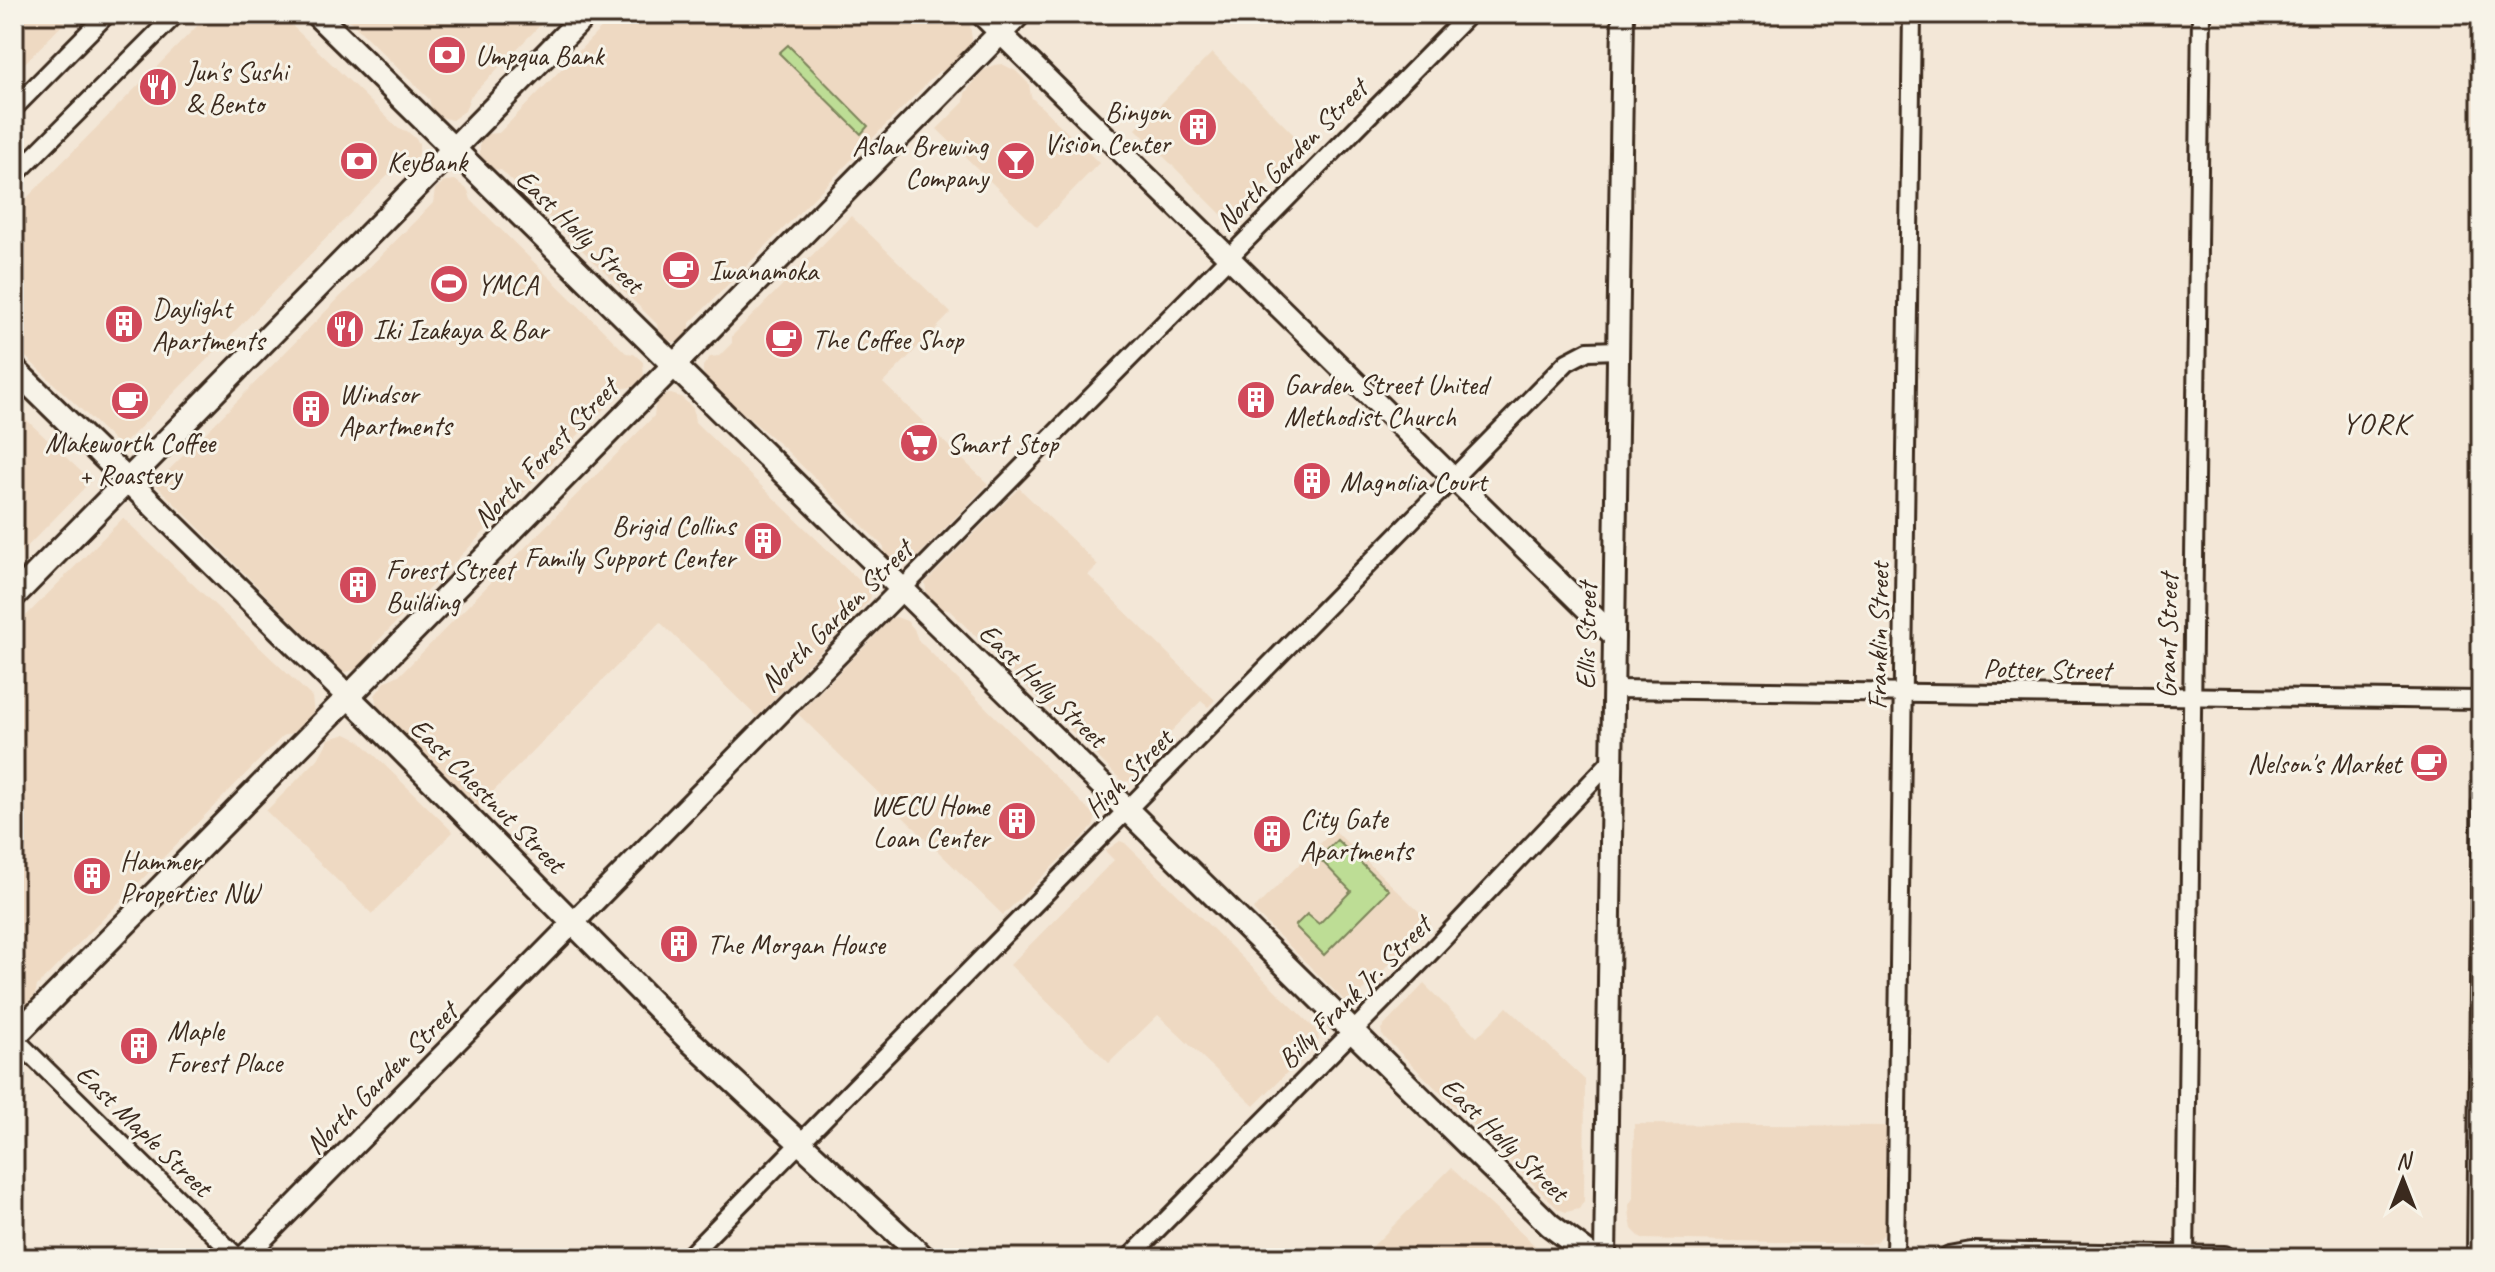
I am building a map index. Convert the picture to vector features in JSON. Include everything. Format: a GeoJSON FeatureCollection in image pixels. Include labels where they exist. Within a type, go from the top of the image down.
{"type":"FeatureCollection","features":[{"type":"Feature","properties":{"kind":"main road","name":"East Holly Street"},"geometry":{"type":"LineString","coordinates":[[316,14],[1550,1225],[1594,1258]]}},
{"type":"Feature","properties":{"kind":"main road"},"geometry":{"type":"LineString","coordinates":[[14,596],[586,14]]}},
{"type":"Feature","properties":{"kind":"main road","name":"North Forest Street"},"geometry":{"type":"LineString","coordinates":[[14,1038],[1019,14]]}},
{"type":"Feature","properties":{"kind":"main road","name":"East Chestnut Street"},"geometry":{"type":"LineString","coordinates":[[14,369],[348,697],[686,1037],[924,1258]]}},
{"type":"Feature","properties":{"kind":"main road"},"geometry":{"type":"LineString","coordinates":[[1950,1258],[1972,1254],[2224,1258]]}},
{"type":"Feature","properties":{"kind":"street"},"geometry":{"type":"LineString","coordinates":[[14,108],[107,14]]}},
{"type":"Feature","properties":{"kind":"street"},"geometry":{"type":"LineString","coordinates":[[14,176],[176,14]]}},
{"type":"Feature","properties":{"kind":"street"},"geometry":{"type":"LineString","coordinates":[[981,14],[1614,636]]}},
{"type":"Feature","properties":{"kind":"street","name":"North Garden Street"},"geometry":{"type":"LineString","coordinates":[[241,1258],[1469,14]]}},
{"type":"Feature","properties":{"kind":"street","name":"Ellis Street"},"geometry":{"type":"LineString","coordinates":[[1605,1258],[1623,14]]}},
{"type":"Feature","properties":{"kind":"street","name":"Franklin Street"},"geometry":{"type":"LineString","coordinates":[[1895,1258],[1912,14]]}},
{"type":"Feature","properties":{"kind":"street","name":"Grant Street"},"geometry":{"type":"LineString","coordinates":[[2185,1258],[2201,14]]}},
{"type":"Feature","properties":{"kind":"street","name":"High Street"},"geometry":{"type":"LineString","coordinates":[[687,1258],[1574,357],[1588,351],[1618,350]]}},
{"type":"Feature","properties":{"kind":"street","name":"Potter Street"},"geometry":{"type":"LineString","coordinates":[[1613,689],[2481,700]]}},
{"type":"Feature","properties":{"kind":"street","name":"Billy Frank Jr. Street"},"geometry":{"type":"LineString","coordinates":[[1129,1258],[1426,957],[1612,760]]}},
{"type":"Feature","properties":{"kind":"street"},"geometry":{"type":"LineString","coordinates":[[2476,1258],[2481,803]]}},
{"type":"Feature","properties":{"kind":"street","name":"East Maple Street"},"geometry":{"type":"LineString","coordinates":[[14,1038],[241,1258]]}},
{"type":"Feature","properties":{"kind":"shaded area"},"geometry":{"type":"Polygon","coordinates":[[[14,14],[73,14],[14,74],[14,14]]]}},
{"type":"Feature","properties":{"kind":"shaded area"},"geometry":{"type":"Polygon","coordinates":[[[209,14],[280,14],[399,129],[415,138],[419,143],[419,154],[412,162],[401,162],[121,447],[14,346],[14,211],[209,14]]]}},
{"type":"Feature","properties":{"kind":"shaded area"},"geometry":{"type":"Polygon","coordinates":[[[343,14],[551,14],[470,97],[465,111],[452,120],[437,116],[429,99],[343,14]]]}},
{"type":"Feature","properties":{"kind":"shaded area"},"geometry":{"type":"Polygon","coordinates":[[[615,14],[955,14],[966,19],[972,39],[968,52],[948,72],[939,71],[690,323],[690,332],[674,342],[662,338],[657,324],[501,170],[491,169],[480,157],[480,142],[486,134],[499,133],[615,14]]]}},
{"type":"Feature","properties":{"kind":"shaded area"},"geometry":{"type":"Polygon","coordinates":[[[1212,53],[1304,145],[1228,221],[1136,129],[1212,53]]]}},
{"type":"Feature","properties":{"kind":"shaded area"},"geometry":{"type":"Polygon","coordinates":[[[1002,64],[1016,71],[1029,84],[1031,97],[1099,163],[1037,227],[937,129],[964,102],[965,93],[983,71],[1002,64]]]}},
{"type":"Feature","properties":{"kind":"shaded area"},"geometry":{"type":"Polygon","coordinates":[[[455,180],[468,190],[471,200],[626,353],[634,354],[643,362],[644,377],[638,386],[624,388],[375,644],[369,660],[359,669],[342,673],[326,661],[322,651],[155,484],[433,203],[435,189],[445,181],[455,180]]]}},
{"type":"Feature","properties":{"kind":"shaded area"},"geometry":{"type":"Polygon","coordinates":[[[851,216],[951,313],[883,383],[988,484],[913,561],[905,565],[890,563],[885,557],[884,547],[782,446],[710,385],[703,372],[703,366],[710,357],[719,356],[732,343],[732,336],[851,216]]]}},
{"type":"Feature","properties":{"kind":"shaded area"},"geometry":{"type":"Polygon","coordinates":[[[662,395],[681,397],[693,408],[695,422],[868,589],[871,596],[757,717],[660,622],[474,811],[377,711],[375,695],[386,681],[401,674],[654,416],[656,401],[662,395]]]}},
{"type":"Feature","properties":{"kind":"shaded area"},"geometry":{"type":"Polygon","coordinates":[[[14,408],[91,481],[14,560],[14,408]]]}},
{"type":"Feature","properties":{"kind":"shaded area"},"geometry":{"type":"Polygon","coordinates":[[[1019,488],[1098,565],[1088,575],[1215,700],[1208,707],[1201,701],[1140,763],[1139,774],[1132,781],[1122,781],[949,610],[937,608],[928,601],[925,583],[1019,488]]]}},
{"type":"Feature","properties":{"kind":"shaded area"},"geometry":{"type":"Polygon","coordinates":[[[123,518],[312,697],[314,714],[300,730],[283,736],[37,986],[34,1000],[25,1008],[14,1009],[14,628],[123,518]]]}},
{"type":"Feature","properties":{"kind":"shaded area"},"geometry":{"type":"Polygon","coordinates":[[[896,617],[907,621],[918,640],[1096,817],[1093,827],[1003,915],[798,714],[877,634],[886,620],[896,617]]]}},
{"type":"Feature","properties":{"kind":"shaded area"},"geometry":{"type":"Polygon","coordinates":[[[346,734],[360,741],[453,832],[372,914],[266,811],[318,759],[329,739],[346,734]]]}},
{"type":"Feature","properties":{"kind":"shaded area"},"geometry":{"type":"Polygon","coordinates":[[[1334,830],[1431,923],[1352,1002],[1345,1001],[1253,910],[1334,830]]]}},
{"type":"Feature","properties":{"kind":"shaded area"},"geometry":{"type":"Polygon","coordinates":[[[1120,841],[1317,1031],[1319,1040],[1254,1106],[1158,1015],[1109,1063],[1010,965],[1114,860],[1105,851],[1120,841]]]}},
{"type":"Feature","properties":{"kind":"shaded area"},"geometry":{"type":"Polygon","coordinates":[[[1424,984],[1477,1037],[1507,1007],[1585,1080],[1584,1201],[1579,1209],[1566,1212],[1558,1209],[1382,1035],[1381,1029],[1424,984]]]}},
{"type":"Feature","properties":{"kind":"shaded area"},"geometry":{"type":"Polygon","coordinates":[[[1634,1124],[1886,1126],[1885,1233],[1876,1242],[1868,1244],[1642,1239],[1632,1229],[1629,1205],[1633,1198],[1634,1124]]]}},
{"type":"Feature","properties":{"kind":"shaded area"},"geometry":{"type":"Polygon","coordinates":[[[1451,1168],[1545,1255],[1546,1258],[1361,1258],[1451,1168]]]}},
{"type":"Feature","properties":{"kind":"green space"},"geometry":{"type":"Polygon","coordinates":[[[788,45],[868,126],[861,134],[779,53],[788,45]]]}},
{"type":"Feature","properties":{"kind":"green space"},"geometry":{"type":"Polygon","coordinates":[[[1337,840],[1389,890],[1324,955],[1295,926],[1307,914],[1319,924],[1351,891],[1319,858],[1337,840]]]}},
{"type":"Feature","properties":{"kind":"place","name":"Umpqua Bank"},"geometry":{"type":"Point","coordinates":[447,55]}},
{"type":"Feature","properties":{"kind":"place","name":"Jun's Sushi & Bento"},"geometry":{"type":"Point","coordinates":[158,87]}},
{"type":"Feature","properties":{"kind":"place","name":"Binyon Vision Center"},"geometry":{"type":"Point","coordinates":[1198,127]}},
{"type":"Feature","properties":{"kind":"place","name":"KeyBank"},"geometry":{"type":"Point","coordinates":[359,161]}},
{"type":"Feature","properties":{"kind":"place","name":"Aslan Brewing Company"},"geometry":{"type":"Point","coordinates":[1016,161]}},
{"type":"Feature","properties":{"kind":"place","name":"Iwanamoka"},"geometry":{"type":"Point","coordinates":[681,270]}},
{"type":"Feature","properties":{"kind":"place","name":"YMCA"},"geometry":{"type":"Point","coordinates":[449,284]}},
{"type":"Feature","properties":{"kind":"place","name":"Daylight Apartments"},"geometry":{"type":"Point","coordinates":[124,324]}},
{"type":"Feature","properties":{"kind":"place","name":"Iki Izakaya & Bar"},"geometry":{"type":"Point","coordinates":[345,329]}},
{"type":"Feature","properties":{"kind":"place","name":"The Coffee Shop"},"geometry":{"type":"Point","coordinates":[784,339]}},
{"type":"Feature","properties":{"kind":"place","name":"Garden Street United Methodist Church"},"geometry":{"type":"Point","coordinates":[1256,400]}},
{"type":"Feature","properties":{"kind":"place","name":"Makeworth Coffee + Roastery"},"geometry":{"type":"Point","coordinates":[130,401]}},
{"type":"Feature","properties":{"kind":"place","name":"Windsor Apartments"},"geometry":{"type":"Point","coordinates":[311,409]}},
{"type":"Feature","properties":{"kind":"place","name":"Smart Stop"},"geometry":{"type":"Point","coordinates":[919,443]}},
{"type":"Feature","properties":{"kind":"place","name":"Magnolia Court"},"geometry":{"type":"Point","coordinates":[1312,481]}},
{"type":"Feature","properties":{"kind":"place","name":"Brigid Collins Family Support Center"},"geometry":{"type":"Point","coordinates":[763,541]}},
{"type":"Feature","properties":{"kind":"place","name":"Forest Street Building"},"geometry":{"type":"Point","coordinates":[358,585]}},
{"type":"Feature","properties":{"kind":"place","name":"Nelson's Market"},"geometry":{"type":"Point","coordinates":[2429,763]}},
{"type":"Feature","properties":{"kind":"place","name":"WECU Home Loan Center"},"geometry":{"type":"Point","coordinates":[1017,821]}},
{"type":"Feature","properties":{"kind":"place","name":"City Gate Apartments"},"geometry":{"type":"Point","coordinates":[1272,834]}},
{"type":"Feature","properties":{"kind":"place","name":"Hammer Properties NW"},"geometry":{"type":"Point","coordinates":[92,876]}},
{"type":"Feature","properties":{"kind":"place","name":"The Morgan House"},"geometry":{"type":"Point","coordinates":[679,944]}},
{"type":"Feature","properties":{"kind":"place","name":"Maple Forest Place"},"geometry":{"type":"Point","coordinates":[139,1046]}},
{"type":"Feature","properties":{"kind":"district","name":"YORK"},"geometry":{"type":"Point","coordinates":[2376,423]}}]}
